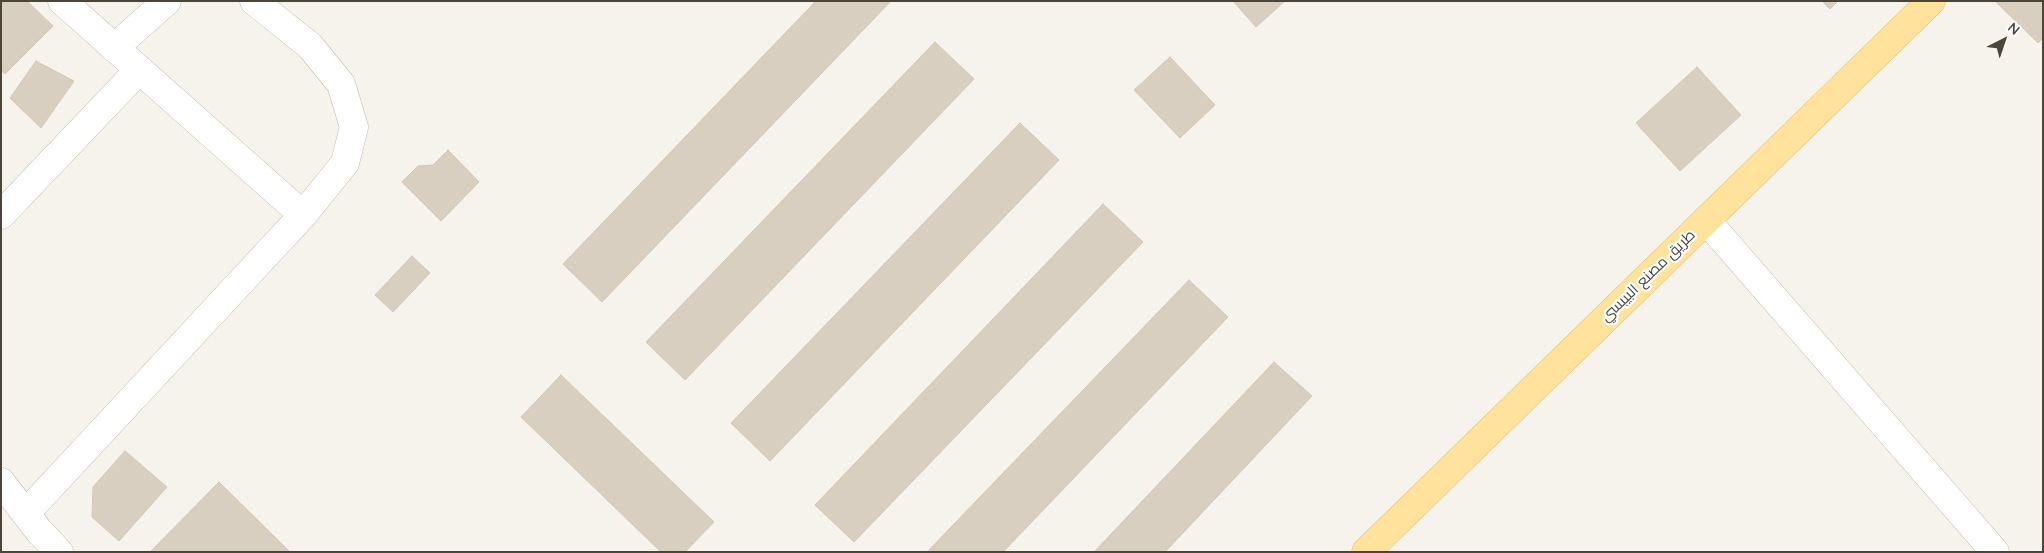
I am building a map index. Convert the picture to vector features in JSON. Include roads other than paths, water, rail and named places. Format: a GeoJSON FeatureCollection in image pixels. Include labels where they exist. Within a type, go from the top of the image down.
{"type":"FeatureCollection","features":[{"type":"Feature","properties":{"kind":"main road","name":"طريق مصنع البيبسي"},"geometry":{"type":"LineString","coordinates":[[1366,552],[1930,1]]}},
{"type":"Feature","properties":{"kind":"street"},"geometry":{"type":"LineString","coordinates":[[62,1],[303,215]]}},
{"type":"Feature","properties":{"kind":"street"},"geometry":{"type":"LineString","coordinates":[[114,48],[167,1]]}},
{"type":"Feature","properties":{"kind":"street"},"geometry":{"type":"LineString","coordinates":[[26,513],[303,215],[345,164],[354,126],[341,84],[310,46],[254,1]]}},
{"type":"Feature","properties":{"kind":"street"},"geometry":{"type":"LineString","coordinates":[[1,215],[139,70]]}},
{"type":"Feature","properties":{"kind":"street"},"geometry":{"type":"LineString","coordinates":[[1706,220],[1995,552]]}},
{"type":"Feature","properties":{"kind":"street"},"geometry":{"type":"LineString","coordinates":[[1,482],[58,552]]}}]}
